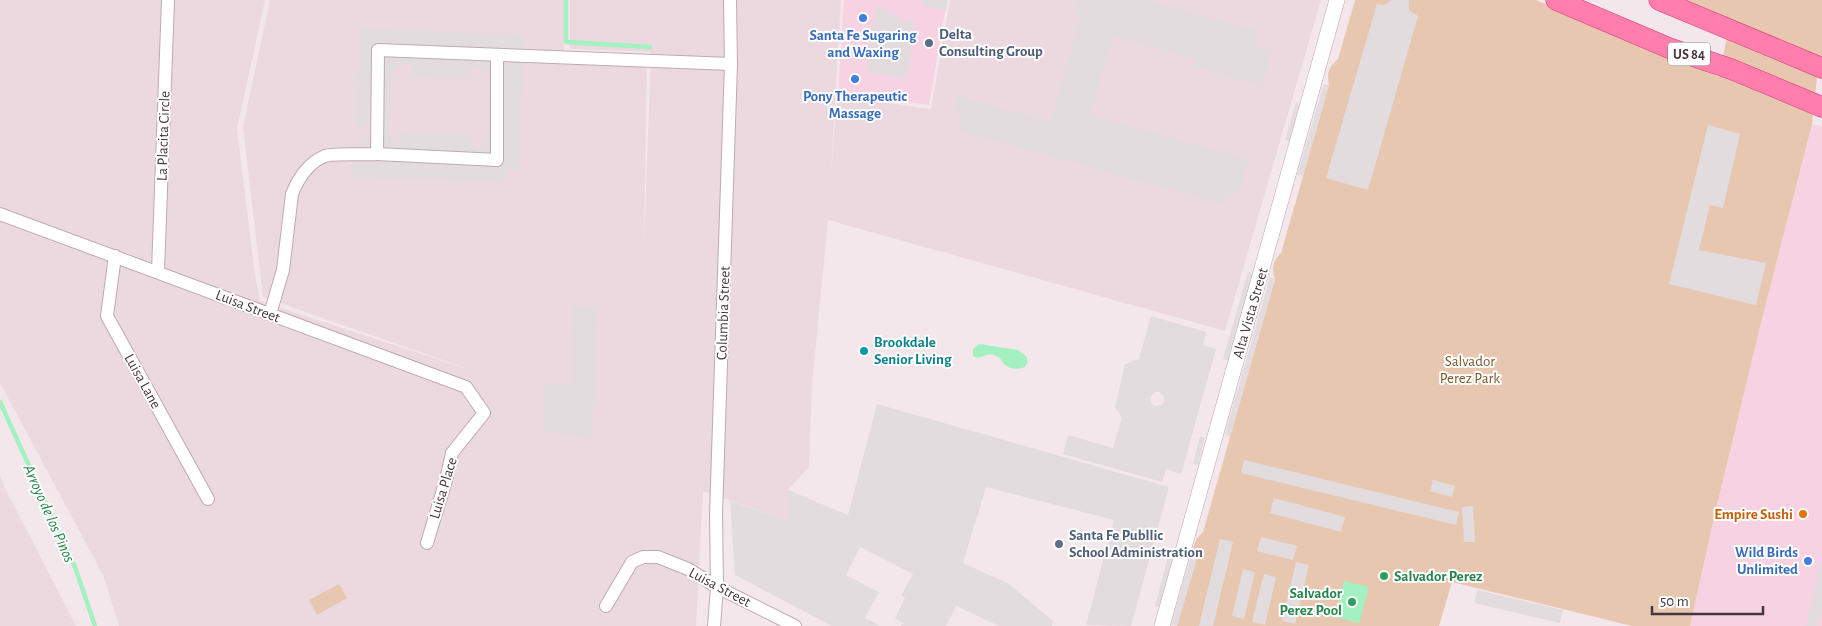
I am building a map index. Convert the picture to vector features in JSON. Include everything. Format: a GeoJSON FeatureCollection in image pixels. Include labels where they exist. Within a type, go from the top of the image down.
{"type":"FeatureCollection","features":[{"type":"Feature","properties":{"kind":"highway","name":"US 84"},"geometry":{"type":"LineString","coordinates":[[1556,0],[1670,48],[1731,69],[1822,107]]}},
{"type":"Feature","properties":{"kind":"highway","name":"US 84"},"geometry":{"type":"LineString","coordinates":[[1659,0],[1822,68]]}},
{"type":"Feature","properties":{"kind":"street","name":"La Placita Circle"},"geometry":{"type":"LineString","coordinates":[[158,272],[168,0]]}},
{"type":"Feature","properties":{"kind":"street","name":"Columbia Street"},"geometry":{"type":"LineString","coordinates":[[714,626],[717,587],[717,504],[731,64],[730,0]]}},
{"type":"Feature","properties":{"kind":"street","name":"Alta Vista Street"},"geometry":{"type":"LineString","coordinates":[[1162,626],[1337,0]]}},
{"type":"Feature","properties":{"kind":"street"},"geometry":{"type":"LineString","coordinates":[[377,154],[378,50],[731,64]]}},
{"type":"Feature","properties":{"kind":"street"},"geometry":{"type":"LineString","coordinates":[[270,314],[283,270],[292,194],[296,184],[312,164],[326,156],[377,154],[496,160],[497,55]]}},
{"type":"Feature","properties":{"kind":"street","name":"Luisa Street"},"geometry":{"type":"LineString","coordinates":[[0,214],[466,386],[484,412]]}},
{"type":"Feature","properties":{"kind":"street","name":"Luisa Lane"},"geometry":{"type":"LineString","coordinates":[[115,256],[107,316],[208,499]]}},
{"type":"Feature","properties":{"kind":"street","name":"Luisa Place"},"geometry":{"type":"LineString","coordinates":[[427,543],[452,453],[484,412]]}},
{"type":"Feature","properties":{"kind":"street","name":"Luisa Street"},"geometry":{"type":"LineString","coordinates":[[606,606],[632,562],[643,557],[658,557],[688,569],[717,587],[794,626]]}},
{"type":"Feature","properties":{"kind":"shaded area"},"geometry":{"type":"Polygon","coordinates":[[[0,0],[265,0],[237,129],[255,275],[260,301],[474,371],[263,297],[243,127],[270,0],[564,0],[564,51],[647,56],[644,246],[651,52],[570,49],[570,0],[841,0],[831,173],[837,96],[931,109],[950,0],[1321,0],[1225,331],[828,220],[812,385],[809,467],[788,490],[788,521],[703,491],[696,626],[119,626],[103,575],[0,383],[0,0]]]}},
{"type":"Feature","properties":{"kind":"shaded area"},"geometry":{"type":"Polygon","coordinates":[[[844,0],[947,0],[929,105],[838,93],[844,0]]]}},
{"type":"Feature","properties":{"kind":"shaded area"},"geometry":{"type":"Polygon","coordinates":[[[921,0],[948,0],[946,10],[926,7],[921,0]]]}},
{"type":"Feature","properties":{"kind":"shaded area"},"geometry":{"type":"Polygon","coordinates":[[[1078,0],[1146,0],[1258,31],[1254,46],[1272,51],[1262,86],[1194,67],[1196,59],[1113,36],[1090,115],[1248,159],[1238,195],[1227,192],[1223,204],[959,131],[963,116],[953,113],[958,96],[1051,122],[1081,14],[1075,12],[1078,0]]]}},
{"type":"Feature","properties":{"kind":"shaded area"},"geometry":{"type":"Polygon","coordinates":[[[1392,0],[1409,0],[1409,10],[1418,16],[1368,190],[1326,178],[1377,4],[1384,5],[1392,0]]]}},
{"type":"Feature","properties":{"kind":"shaded area"},"geometry":{"type":"Polygon","coordinates":[[[876,5],[903,20],[915,21],[907,78],[866,72],[876,5]]]}},
{"type":"Feature","properties":{"kind":"shaded area"},"geometry":{"type":"Polygon","coordinates":[[[359,28],[524,35],[519,170],[507,170],[506,182],[350,178],[353,145],[363,145],[369,133],[369,126],[357,126],[359,28]],[[412,64],[400,65],[392,72],[389,131],[393,142],[398,145],[399,133],[471,135],[471,148],[482,145],[487,139],[490,80],[487,72],[480,67],[471,66],[470,79],[411,77],[412,64]]]}},
{"type":"Feature","properties":{"kind":"shaded area"},"geometry":{"type":"Polygon","coordinates":[[[1324,84],[1329,85],[1303,176],[1297,175],[1324,84]]]}},
{"type":"Feature","properties":{"kind":"shaded area"},"geometry":{"type":"Polygon","coordinates":[[[1296,103],[1301,104],[1290,142],[1285,140],[1296,103]]]}},
{"type":"Feature","properties":{"kind":"shaded area"},"geometry":{"type":"Polygon","coordinates":[[[1812,124],[1822,127],[1822,626],[1690,626],[1762,319],[1812,124]]]}},
{"type":"Feature","properties":{"kind":"shaded area"},"geometry":{"type":"Polygon","coordinates":[[[1708,125],[1740,134],[1723,208],[1710,205],[1699,250],[1766,263],[1756,305],[1669,284],[1708,125]]]}},
{"type":"Feature","properties":{"kind":"shaded area"},"geometry":{"type":"Polygon","coordinates":[[[1248,272],[1253,273],[1229,361],[1223,359],[1248,272]]]}},
{"type":"Feature","properties":{"kind":"shaded area"},"geometry":{"type":"Polygon","coordinates":[[[1270,277],[1275,279],[1230,436],[1225,434],[1270,277]]]}},
{"type":"Feature","properties":{"kind":"shaded area"},"geometry":{"type":"Polygon","coordinates":[[[572,306],[597,307],[593,439],[542,431],[544,384],[570,384],[572,306]]]}},
{"type":"Feature","properties":{"kind":"shaded area"},"geometry":{"type":"Polygon","coordinates":[[[1151,316],[1206,332],[1203,345],[1216,349],[1181,474],[1166,469],[1162,482],[1063,454],[1068,435],[1113,448],[1122,418],[1115,407],[1125,364],[1139,359],[1151,316]],[[1155,392],[1150,397],[1154,406],[1161,405],[1164,402],[1164,397],[1160,392],[1155,392]]]}},
{"type":"Feature","properties":{"kind":"shaded area"},"geometry":{"type":"Polygon","coordinates":[[[979,344],[1018,350],[1026,356],[1028,362],[1025,367],[1019,369],[1010,368],[999,357],[990,354],[978,358],[973,356],[973,349],[979,344]]]}},
{"type":"Feature","properties":{"kind":"shaded area"},"geometry":{"type":"Polygon","coordinates":[[[877,404],[1169,487],[1131,626],[1086,625],[1114,520],[986,487],[963,563],[1009,584],[1053,621],[1052,626],[999,626],[956,606],[946,626],[901,626],[903,623],[895,618],[905,598],[901,596],[913,574],[860,547],[846,575],[879,592],[865,618],[880,626],[832,626],[735,575],[730,501],[788,521],[788,490],[848,515],[877,404]]]}},
{"type":"Feature","properties":{"kind":"shaded area"},"geometry":{"type":"Polygon","coordinates":[[[1200,436],[1205,438],[1198,465],[1193,464],[1200,436]]]}},
{"type":"Feature","properties":{"kind":"shaded area"},"geometry":{"type":"Polygon","coordinates":[[[1244,460],[1459,512],[1456,525],[1241,473],[1244,460]]]}},
{"type":"Feature","properties":{"kind":"shaded area"},"geometry":{"type":"Polygon","coordinates":[[[0,476],[7,492],[76,626],[0,626],[0,476]]]}},
{"type":"Feature","properties":{"kind":"shaded area"},"geometry":{"type":"Polygon","coordinates":[[[1433,480],[1455,486],[1452,497],[1430,491],[1433,480]]]}},
{"type":"Feature","properties":{"kind":"shaded area"},"geometry":{"type":"Polygon","coordinates":[[[1274,498],[1345,517],[1341,532],[1270,513],[1274,498]]]}},
{"type":"Feature","properties":{"kind":"shaded area"},"geometry":{"type":"Polygon","coordinates":[[[1473,506],[1475,542],[1464,542],[1462,507],[1473,506]]]}},
{"type":"Feature","properties":{"kind":"shaded area"},"geometry":{"type":"Polygon","coordinates":[[[1261,537],[1297,546],[1293,560],[1257,551],[1261,537]]]}},
{"type":"Feature","properties":{"kind":"shaded area"},"geometry":{"type":"Polygon","coordinates":[[[1220,539],[1233,542],[1213,626],[1199,626],[1220,539]]]}},
{"type":"Feature","properties":{"kind":"shaded area"},"geometry":{"type":"Polygon","coordinates":[[[1169,553],[1174,554],[1160,607],[1155,606],[1169,553]]]}},
{"type":"Feature","properties":{"kind":"shaded area"},"geometry":{"type":"Polygon","coordinates":[[[1822,558],[1822,610],[1818,626],[1806,626],[1822,558]]]}},
{"type":"Feature","properties":{"kind":"shaded area"},"geometry":{"type":"Polygon","coordinates":[[[1190,559],[1196,560],[1177,626],[1171,624],[1190,559]]]}},
{"type":"Feature","properties":{"kind":"shaded area"},"geometry":{"type":"Polygon","coordinates":[[[1296,562],[1309,565],[1295,624],[1282,621],[1296,562]]]}},
{"type":"Feature","properties":{"kind":"shaded area"},"geometry":{"type":"Polygon","coordinates":[[[1243,569],[1255,572],[1244,619],[1232,616],[1243,569]]]}},
{"type":"Feature","properties":{"kind":"shaded area"},"geometry":{"type":"Polygon","coordinates":[[[1264,574],[1276,577],[1265,625],[1252,622],[1264,574]]]}},
{"type":"Feature","properties":{"kind":"shaded area","name":"Salvador Perez Pool"},"geometry":{"type":"Polygon","coordinates":[[[1344,581],[1369,587],[1359,623],[1335,617],[1344,581]]]}},
{"type":"Feature","properties":{"kind":"shaded area"},"geometry":{"type":"Polygon","coordinates":[[[1477,590],[1563,610],[1560,623],[1474,603],[1477,590]]]}},
{"type":"Feature","properties":{"kind":"green space","name":"Salvador Perez Park"},"geometry":{"type":"Polygon","coordinates":[[[1355,0],[1536,0],[1719,77],[1730,22],[1677,0],[1822,0],[1822,60],[1819,59],[1812,124],[1762,319],[1690,626],[1632,626],[1452,582],[1439,626],[1177,626],[1196,561],[1193,548],[1197,538],[1203,532],[1275,279],[1274,265],[1281,253],[1329,85],[1329,71],[1338,59],[1355,0]]]}},
{"type":"Feature","properties":{"kind":"green space"},"geometry":{"type":"Polygon","coordinates":[[[339,584],[347,598],[317,615],[309,600],[339,584]]]}},
{"type":"Feature","properties":{"kind":"waterway"},"geometry":{"type":"LineString","coordinates":[[566,0],[566,42],[650,47]]}},
{"type":"Feature","properties":{"kind":"waterway","name":"Arroyo de los Pinos"},"geometry":{"type":"LineString","coordinates":[[0,402],[75,567],[95,626]]}},
{"type":"Feature","properties":{"kind":"place","name":"Santa Fe Sugaring and Waxing"},"geometry":{"type":"Point","coordinates":[863,18]}},
{"type":"Feature","properties":{"kind":"place","name":"Delta Consulting Group"},"geometry":{"type":"Point","coordinates":[929,43]}},
{"type":"Feature","properties":{"kind":"place","name":"Pony Therapeutic Massage"},"geometry":{"type":"Point","coordinates":[855,79]}},
{"type":"Feature","properties":{"kind":"place","name":"Brookdale Senior Living"},"geometry":{"type":"Point","coordinates":[864,351]}},
{"type":"Feature","properties":{"kind":"place","name":"Empire Sushi"},"geometry":{"type":"Point","coordinates":[1803,514]}},
{"type":"Feature","properties":{"kind":"place","name":"Santa Fe Publlic School Administration"},"geometry":{"type":"Point","coordinates":[1059,544]}},
{"type":"Feature","properties":{"kind":"place","name":"Wild Birds Unlimited"},"geometry":{"type":"Point","coordinates":[1808,561]}},
{"type":"Feature","properties":{"kind":"place","name":"Salvador Perez"},"geometry":{"type":"Point","coordinates":[1384,576]}},
{"type":"Feature","properties":{"kind":"place","name":"Salvador Perez Pool"},"geometry":{"type":"Point","coordinates":[1352,602]}}]}
